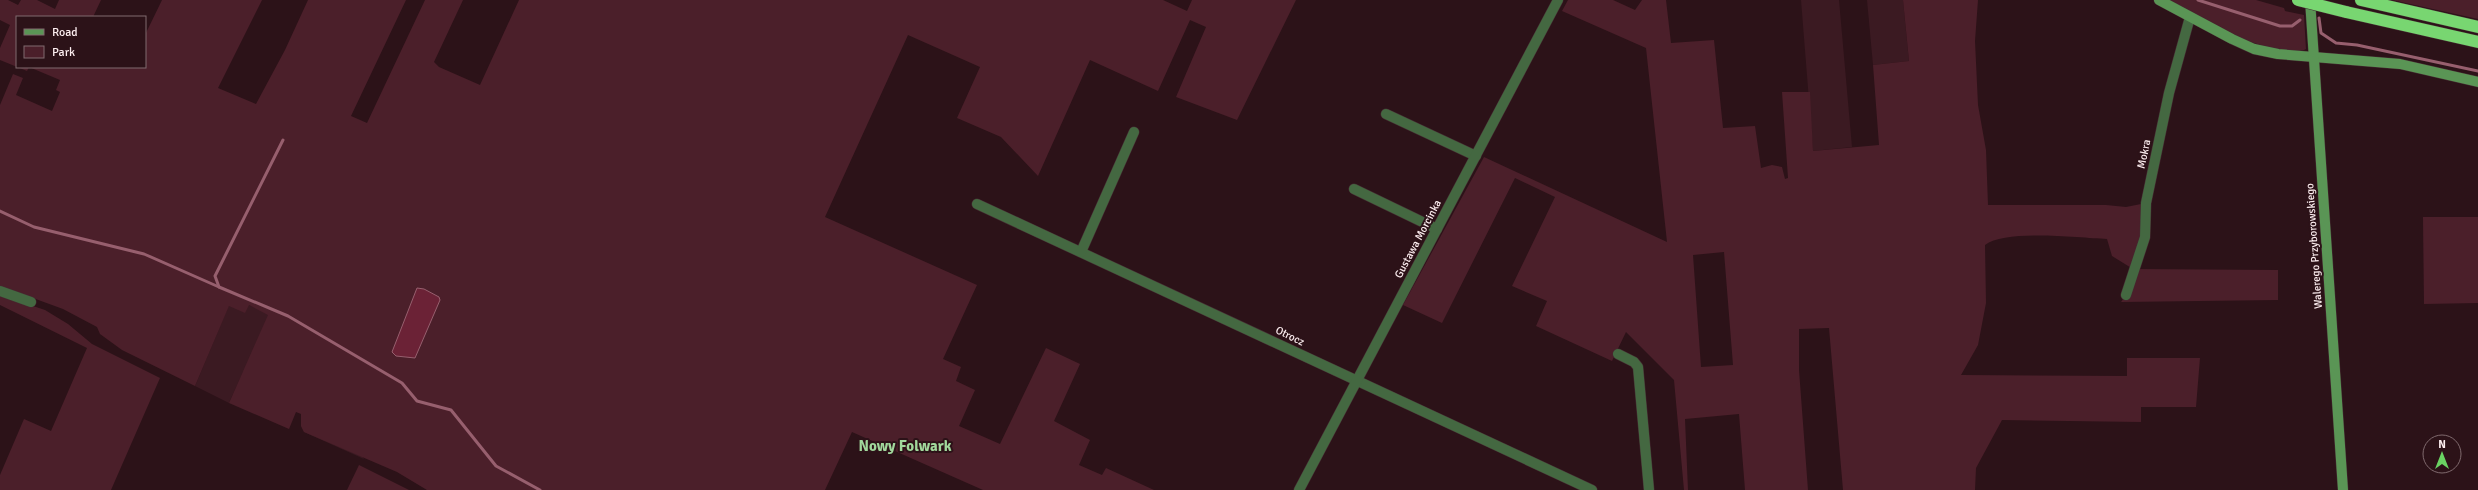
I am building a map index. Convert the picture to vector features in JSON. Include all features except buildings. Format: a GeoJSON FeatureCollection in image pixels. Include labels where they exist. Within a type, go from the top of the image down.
{"type":"FeatureCollection","features":[{"type":"Feature","properties":{"kind":"highway"},"geometry":{"type":"LineString","coordinates":[[2298,0],[2478,42]]}},
{"type":"Feature","properties":{"kind":"highway"},"geometry":{"type":"LineString","coordinates":[[2361,0],[2478,27]]}},
{"type":"Feature","properties":{"kind":"street","name":"Gustawa Morcinka"},"geometry":{"type":"LineString","coordinates":[[1299,490],[1558,0]]}},
{"type":"Feature","properties":{"kind":"street"},"geometry":{"type":"LineString","coordinates":[[2160,0],[2254,49],[2278,54],[2400,64],[2478,82]]}},
{"type":"Feature","properties":{"kind":"street","name":"Walerego Przyborowskiego"},"geometry":{"type":"LineString","coordinates":[[2310,0],[2343,490]]}},
{"type":"Feature","properties":{"kind":"street","name":"Mokra"},"geometry":{"type":"LineString","coordinates":[[2126,296],[2145,237],[2146,203],[2169,93],[2190,16]]}},
{"type":"Feature","properties":{"kind":"street"},"geometry":{"type":"LineString","coordinates":[[1386,114],[1476,156]]}},
{"type":"Feature","properties":{"kind":"street"},"geometry":{"type":"LineString","coordinates":[[1080,252],[1134,132]]}},
{"type":"Feature","properties":{"kind":"street"},"geometry":{"type":"LineString","coordinates":[[1354,189],[1437,229]]}},
{"type":"Feature","properties":{"kind":"street","name":"Otrocz"},"geometry":{"type":"LineString","coordinates":[[978,204],[1592,490]]}},
{"type":"Feature","properties":{"kind":"street"},"geometry":{"type":"LineString","coordinates":[[0,291],[31,302]]}},
{"type":"Feature","properties":{"kind":"street"},"geometry":{"type":"LineString","coordinates":[[1618,354],[1634,362],[1638,367],[1649,490]]}},
{"type":"Feature","properties":{"kind":"shaded area"},"geometry":{"type":"Polygon","coordinates":[[[1801,0],[1839,0],[1852,147],[1813,151],[1801,0]]]}},
{"type":"Feature","properties":{"kind":"shaded area"},"geometry":{"type":"Polygon","coordinates":[[[1867,0],[1903,0],[1909,61],[1873,65],[1867,0]]]}},
{"type":"Feature","properties":{"kind":"shaded area"},"geometry":{"type":"Polygon","coordinates":[[[417,288],[424,289],[439,297],[440,300],[415,358],[396,356],[392,352],[417,288]]]}},
{"type":"Feature","properties":{"kind":"shaded area"},"geometry":{"type":"Polygon","coordinates":[[[229,305],[249,305],[268,314],[364,459],[304,432],[301,426],[302,401],[243,372],[229,403],[195,386],[229,305]]]}},
{"type":"Feature","properties":{"kind":"green space"},"geometry":{"type":"Polygon","coordinates":[[[0,0],[8,0],[18,5],[21,0],[37,0],[55,9],[59,0],[101,0],[93,16],[16,16],[16,67],[0,60],[0,48],[10,25],[0,20],[0,0]]]}},
{"type":"Feature","properties":{"kind":"green space"},"geometry":{"type":"Polygon","coordinates":[[[162,0],[262,0],[218,88],[256,104],[285,50],[308,0],[406,0],[351,116],[367,123],[425,0],[463,0],[434,62],[439,67],[480,85],[519,0],[1163,0],[1187,11],[1192,0],[1296,0],[1237,120],[1176,97],[1206,27],[1190,20],[1158,91],[1090,60],[1038,176],[1001,137],[957,118],[980,67],[908,35],[825,217],[977,285],[943,359],[961,367],[956,381],[975,390],[959,426],[1000,444],[1046,348],[1080,364],[1054,421],[1090,440],[1079,465],[1102,475],[1106,468],[1154,490],[983,490],[852,432],[825,490],[427,490],[397,472],[304,432],[301,426],[301,414],[296,412],[289,429],[229,403],[268,315],[249,305],[245,313],[229,306],[195,386],[122,350],[100,334],[97,327],[63,309],[0,286],[0,105],[13,74],[23,78],[16,95],[52,111],[60,92],[56,90],[60,80],[31,68],[146,68],[146,33],[162,0]]]}},
{"type":"Feature","properties":{"kind":"green space"},"geometry":{"type":"Polygon","coordinates":[[[1568,0],[1613,0],[1635,10],[1642,0],[1666,0],[1671,43],[1714,40],[1723,128],[1755,126],[1761,168],[1772,165],[1782,167],[1785,179],[1788,178],[1782,92],[1810,92],[1813,151],[1879,145],[1873,65],[1909,61],[1903,0],[1978,0],[1975,41],[1978,105],[1986,150],[1988,205],[2106,205],[2126,207],[2146,203],[2147,210],[2133,269],[2112,256],[2107,239],[2062,236],[2025,236],[1995,240],[1985,245],[1986,303],[1978,345],[1961,375],[2127,376],[2127,358],[2200,358],[2196,407],[2141,407],[2141,422],[2002,420],[1976,468],[1975,490],[1843,490],[1829,328],[1799,329],[1799,370],[1808,490],[1745,490],[1739,414],[1685,419],[1688,490],[1684,490],[1674,380],[1626,332],[1612,361],[1536,326],[1547,301],[1512,286],[1555,197],[1515,178],[1442,323],[1403,305],[1484,157],[1667,242],[1646,48],[1562,11],[1568,0]],[[1724,252],[1693,255],[1701,367],[1733,365],[1724,252]]]}},
{"type":"Feature","properties":{"kind":"green space"},"geometry":{"type":"Polygon","coordinates":[[[2167,0],[2256,0],[2284,8],[2285,11],[2304,15],[2306,49],[2293,51],[2271,48],[2240,38],[2167,0]]]}},
{"type":"Feature","properties":{"kind":"green space"},"geometry":{"type":"Polygon","coordinates":[[[2392,0],[2478,0],[2478,19],[2392,0]]]}},
{"type":"Feature","properties":{"kind":"green space"},"geometry":{"type":"Polygon","coordinates":[[[20,68],[28,68],[27,71],[20,68]]]}},
{"type":"Feature","properties":{"kind":"green space"},"geometry":{"type":"Polygon","coordinates":[[[2423,217],[2478,217],[2478,303],[2424,304],[2423,217]]]}},
{"type":"Feature","properties":{"kind":"green space"},"geometry":{"type":"Polygon","coordinates":[[[2133,269],[2278,270],[2278,300],[2121,302],[2126,295],[2133,269]]]}},
{"type":"Feature","properties":{"kind":"green space"},"geometry":{"type":"Polygon","coordinates":[[[0,295],[45,310],[68,324],[92,344],[160,378],[111,490],[0,490],[0,475],[24,419],[51,431],[87,348],[0,305],[0,295]]]}},
{"type":"Feature","properties":{"kind":"green space"},"geometry":{"type":"Polygon","coordinates":[[[359,465],[409,490],[347,490],[359,465]]]}},
{"type":"Feature","properties":{"kind":"waterway"},"geometry":{"type":"LineString","coordinates":[[2198,0],[2280,26],[2292,26],[2300,20]]}},
{"type":"Feature","properties":{"kind":"waterway"},"geometry":{"type":"LineString","coordinates":[[2319,18],[2321,33],[2336,43],[2357,45],[2478,71]]}},
{"type":"Feature","properties":{"kind":"waterway"},"geometry":{"type":"LineString","coordinates":[[283,140],[215,276],[219,287],[288,316],[402,383],[417,401],[451,410],[496,466],[540,490]]}},
{"type":"Feature","properties":{"kind":"waterway"},"geometry":{"type":"LineString","coordinates":[[0,211],[34,227],[144,254],[219,287]]}},
{"type":"Feature","properties":{"kind":"district","name":"Nowy Folwark"},"geometry":{"type":"Point","coordinates":[905,446]}}]}
